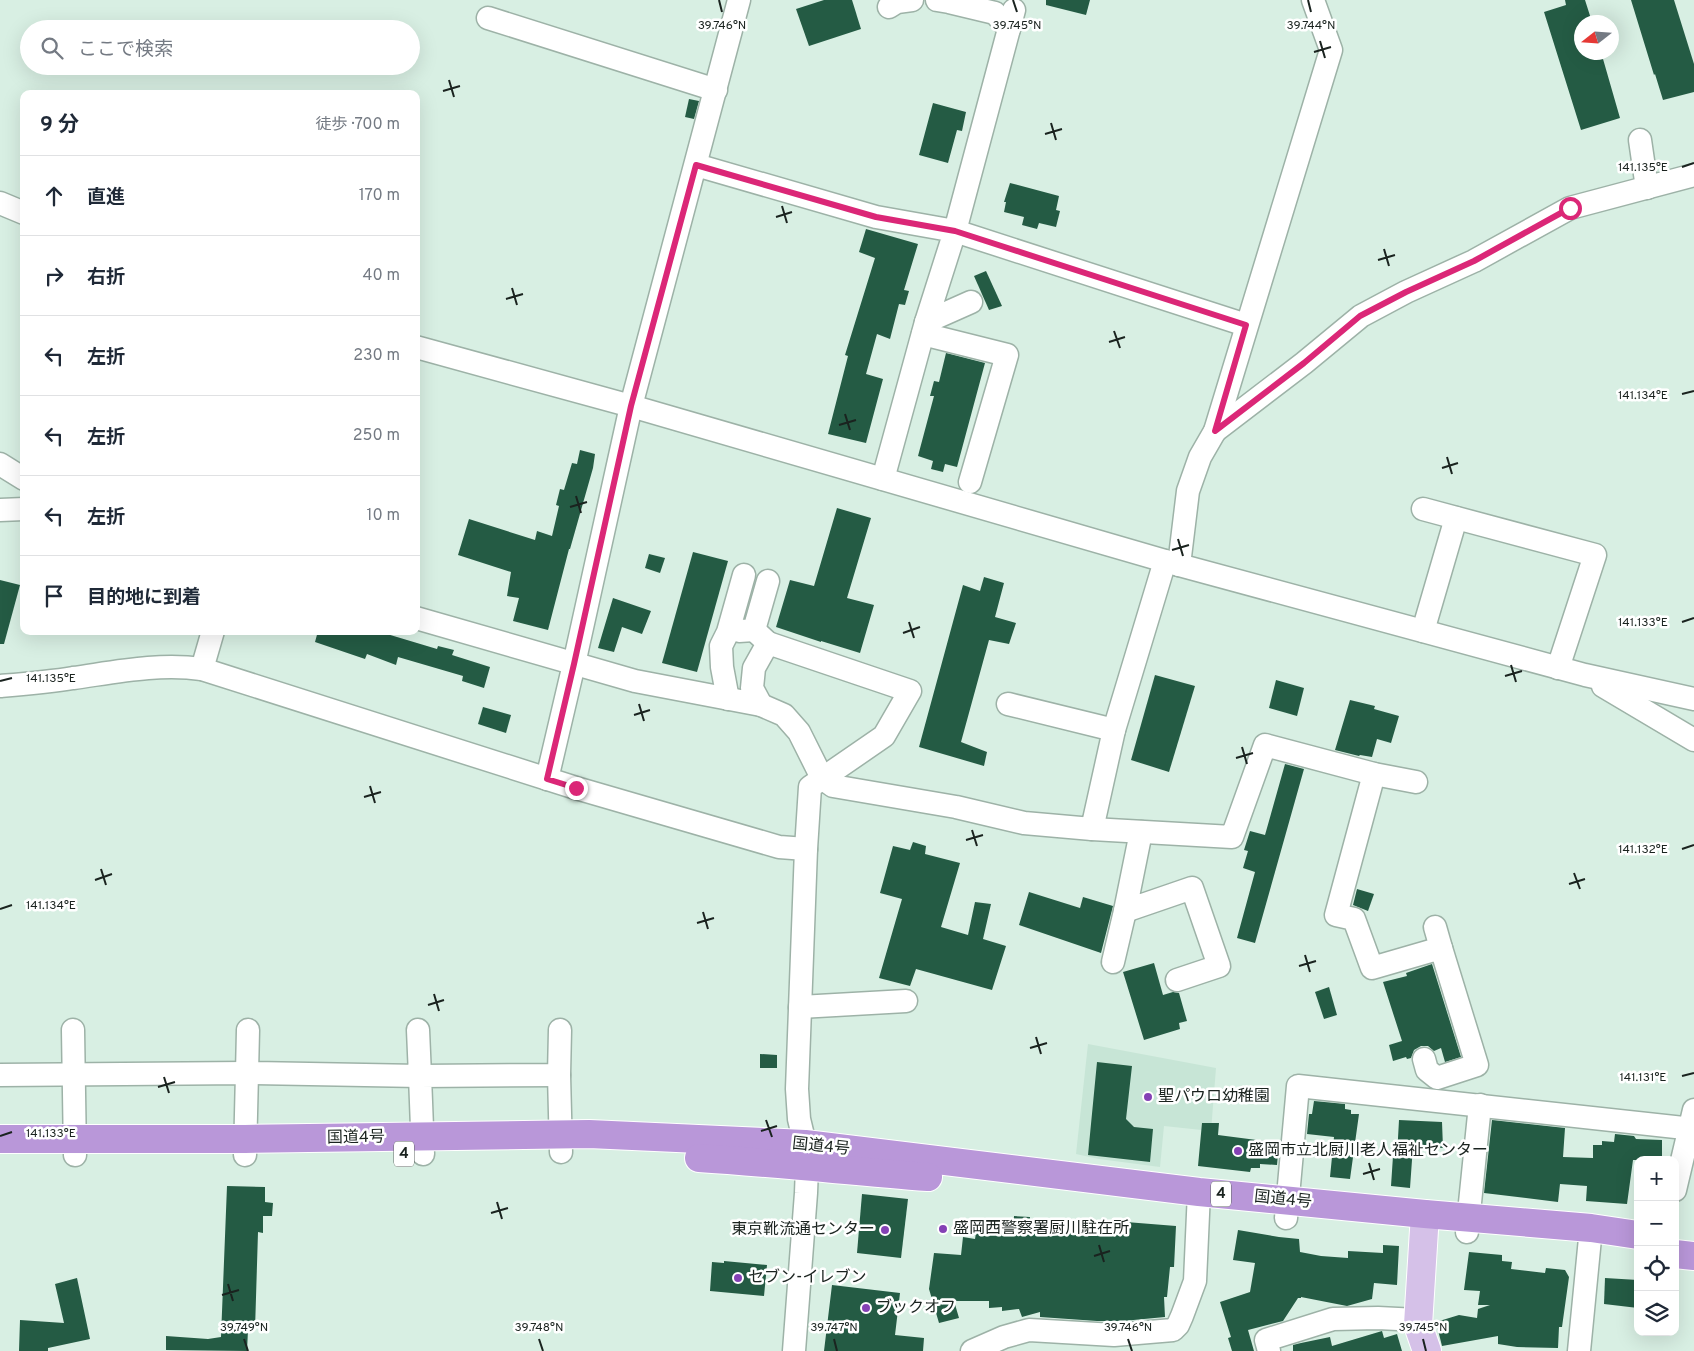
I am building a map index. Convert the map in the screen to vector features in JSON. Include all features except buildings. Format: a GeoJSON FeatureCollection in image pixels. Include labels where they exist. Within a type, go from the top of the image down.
{"type":"FeatureCollection","features":[{"type":"Feature","properties":{"kind":"highway","name":"国道4号"},"geometry":{"type":"LineString","coordinates":[[0,1139],[75,1147],[245,1147],[561,1143],[630,1136],[806,1156],[1026,1190],[1199,1200],[1590,1236],[1634,1235]]}},
{"type":"Feature","properties":{"kind":"highway","name":"国道4号"},"geometry":{"type":"LineString","coordinates":[[0,1156],[75,1147]]}},
{"type":"Feature","properties":{"kind":"highway","name":"国道4号"},"geometry":{"type":"LineString","coordinates":[[1590,1236],[1634,1249]]}},
{"type":"Feature","properties":{"kind":"highway"},"geometry":{"type":"LineString","coordinates":[[1679,1239],[1694,1241]]}},
{"type":"Feature","properties":{"kind":"highway"},"geometry":{"type":"LineString","coordinates":[[1679,1254],[1694,1256]]}},
{"type":"Feature","properties":{"kind":"main road"},"geometry":{"type":"LineString","coordinates":[[1425,1221],[1418,1325],[1427,1351]]}},
{"type":"Feature","properties":{"kind":"street"},"geometry":{"type":"LineString","coordinates":[[547,779],[631,406],[739,0]]}},
{"type":"Feature","properties":{"kind":"street"},"geometry":{"type":"LineString","coordinates":[[889,7],[897,2],[912,0]]}},
{"type":"Feature","properties":{"kind":"street"},"geometry":{"type":"LineString","coordinates":[[883,479],[925,328],[955,231],[1011,19],[995,13],[937,0]]}},
{"type":"Feature","properties":{"kind":"street"},"geometry":{"type":"LineString","coordinates":[[1092,829],[1114,730],[1172,563],[1188,491],[1200,457],[1215,431],[1331,50],[1313,0]]}},
{"type":"Feature","properties":{"kind":"street"},"geometry":{"type":"LineString","coordinates":[[488,18],[716,90]]}},
{"type":"Feature","properties":{"kind":"street"},"geometry":{"type":"LineString","coordinates":[[1640,140],[1647,188]]}},
{"type":"Feature","properties":{"kind":"street"},"geometry":{"type":"LineString","coordinates":[[696,165],[876,217],[955,231],[1246,325]]}},
{"type":"Feature","properties":{"kind":"street"},"geometry":{"type":"LineString","coordinates":[[1215,431],[1304,363],[1360,316],[1406,292],[1474,261],[1570,208],[1694,176]]}},
{"type":"Feature","properties":{"kind":"street"},"geometry":{"type":"LineString","coordinates":[[0,203],[20,211]]}},
{"type":"Feature","properties":{"kind":"street"},"geometry":{"type":"LineString","coordinates":[[925,328],[971,302]]}},
{"type":"Feature","properties":{"kind":"street"},"geometry":{"type":"LineString","coordinates":[[925,328],[1007,355],[970,482]]}},
{"type":"Feature","properties":{"kind":"street"},"geometry":{"type":"LineString","coordinates":[[420,348],[631,406],[1172,563],[1558,668],[1694,700]]}},
{"type":"Feature","properties":{"kind":"street"},"geometry":{"type":"LineString","coordinates":[[0,464],[20,476]]}},
{"type":"Feature","properties":{"kind":"street"},"geometry":{"type":"LineString","coordinates":[[1423,508],[1595,555],[1558,668]]}},
{"type":"Feature","properties":{"kind":"street"},"geometry":{"type":"LineString","coordinates":[[0,510],[20,509]]}},
{"type":"Feature","properties":{"kind":"street"},"geometry":{"type":"LineString","coordinates":[[1423,631],[1456,518]]}},
{"type":"Feature","properties":{"kind":"street"},"geometry":{"type":"LineString","coordinates":[[728,699],[722,667],[721,646],[728,632],[744,575]]}},
{"type":"Feature","properties":{"kind":"street"},"geometry":{"type":"LineString","coordinates":[[761,705],[752,688],[768,581]]}},
{"type":"Feature","properties":{"kind":"street"},"geometry":{"type":"LineString","coordinates":[[420,619],[635,681],[761,705],[784,715],[799,732],[822,778],[833,786],[956,807],[1024,823],[1232,837],[1264,745],[1374,774],[1416,782]]}},
{"type":"Feature","properties":{"kind":"street"},"geometry":{"type":"LineString","coordinates":[[728,632],[761,636],[910,691],[884,736],[810,787],[797,1088],[799,1119],[806,1156],[806,1193],[794,1351]]}},
{"type":"Feature","properties":{"kind":"street"},"geometry":{"type":"LineString","coordinates":[[202,669],[212,635]]}},
{"type":"Feature","properties":{"kind":"street"},"geometry":{"type":"LineString","coordinates":[[0,686],[117,671],[178,666],[202,669],[547,779],[779,847],[806,849]]}},
{"type":"Feature","properties":{"kind":"street"},"geometry":{"type":"LineString","coordinates":[[1585,675],[1694,740]]}},
{"type":"Feature","properties":{"kind":"street"},"geometry":{"type":"LineString","coordinates":[[1008,704],[1114,730]]}},
{"type":"Feature","properties":{"kind":"street"},"geometry":{"type":"LineString","coordinates":[[1374,774],[1336,915],[1354,919],[1372,968],[1438,938],[1476,1065],[1438,1078],[1427,1070],[1424,1059]]}},
{"type":"Feature","properties":{"kind":"street"},"geometry":{"type":"LineString","coordinates":[[1113,962],[1140,832]]}},
{"type":"Feature","properties":{"kind":"street"},"geometry":{"type":"LineString","coordinates":[[1124,912],[1192,888],[1219,966],[1177,980]]}},
{"type":"Feature","properties":{"kind":"street"},"geometry":{"type":"LineString","coordinates":[[800,1006],[906,1001]]}},
{"type":"Feature","properties":{"kind":"street"},"geometry":{"type":"LineString","coordinates":[[73,1030],[75,1147]]}},
{"type":"Feature","properties":{"kind":"street"},"geometry":{"type":"LineString","coordinates":[[245,1147],[248,1030]]}},
{"type":"Feature","properties":{"kind":"street"},"geometry":{"type":"LineString","coordinates":[[418,1030],[423,1145]]}},
{"type":"Feature","properties":{"kind":"street"},"geometry":{"type":"LineString","coordinates":[[560,1030],[561,1143]]}},
{"type":"Feature","properties":{"kind":"street"},"geometry":{"type":"LineString","coordinates":[[0,1075],[248,1073],[420,1076],[559,1075]]}},
{"type":"Feature","properties":{"kind":"street"},"geometry":{"type":"LineString","coordinates":[[1287,1209],[1298,1086],[1480,1105],[1692,1122],[1679,1174]]}},
{"type":"Feature","properties":{"kind":"street"},"geometry":{"type":"LineString","coordinates":[[1467,1225],[1480,1105]]}},
{"type":"Feature","properties":{"kind":"street"},"geometry":{"type":"LineString","coordinates":[[972,1351],[1004,1337],[1030,1330],[1114,1335],[1173,1330],[1178,1325],[1195,1281],[1199,1200]]}},
{"type":"Feature","properties":{"kind":"street"},"geometry":{"type":"LineString","coordinates":[[1580,1351],[1590,1236]]}},
{"type":"Feature","properties":{"kind":"street"},"geometry":{"type":"LineString","coordinates":[[1269,1351],[1266,1340],[1334,1319],[1378,1318],[1418,1320]]}},
{"type":"Feature","properties":{"kind":"shaded area","name":"聖パウロ幼稚園"},"geometry":{"type":"Polygon","coordinates":[[[1088,1044],[1216,1068],[1211,1131],[1164,1126],[1160,1167],[1076,1154],[1088,1044]]]}},
{"type":"Feature","properties":{"kind":"place","name":"聖パウロ幼稚園"},"geometry":{"type":"Point","coordinates":[1148,1097]}},
{"type":"Feature","properties":{"kind":"place","name":"盛岡市立北厨川老人福祉センター"},"geometry":{"type":"Point","coordinates":[1238,1151]}},
{"type":"Feature","properties":{"kind":"place","name":"盛岡西警察署厨川駐在所"},"geometry":{"type":"Point","coordinates":[943,1229]}},
{"type":"Feature","properties":{"kind":"place","name":"東京靴流通センター"},"geometry":{"type":"Point","coordinates":[885,1230]}},
{"type":"Feature","properties":{"kind":"place","name":"セブン-イレブン"},"geometry":{"type":"Point","coordinates":[738,1278]}},
{"type":"Feature","properties":{"kind":"place","name":"ブックオフ"},"geometry":{"type":"Point","coordinates":[866,1308]}},
{"type":"Feature","properties":{"kind":"route"},"geometry":{"type":"LineString","coordinates":[[576,788],[547,779],[631,406],[696,165],[876,217],[955,231],[1246,325],[1215,431],[1304,363],[1360,316],[1406,292],[1474,261],[1570,208]]}}]}
